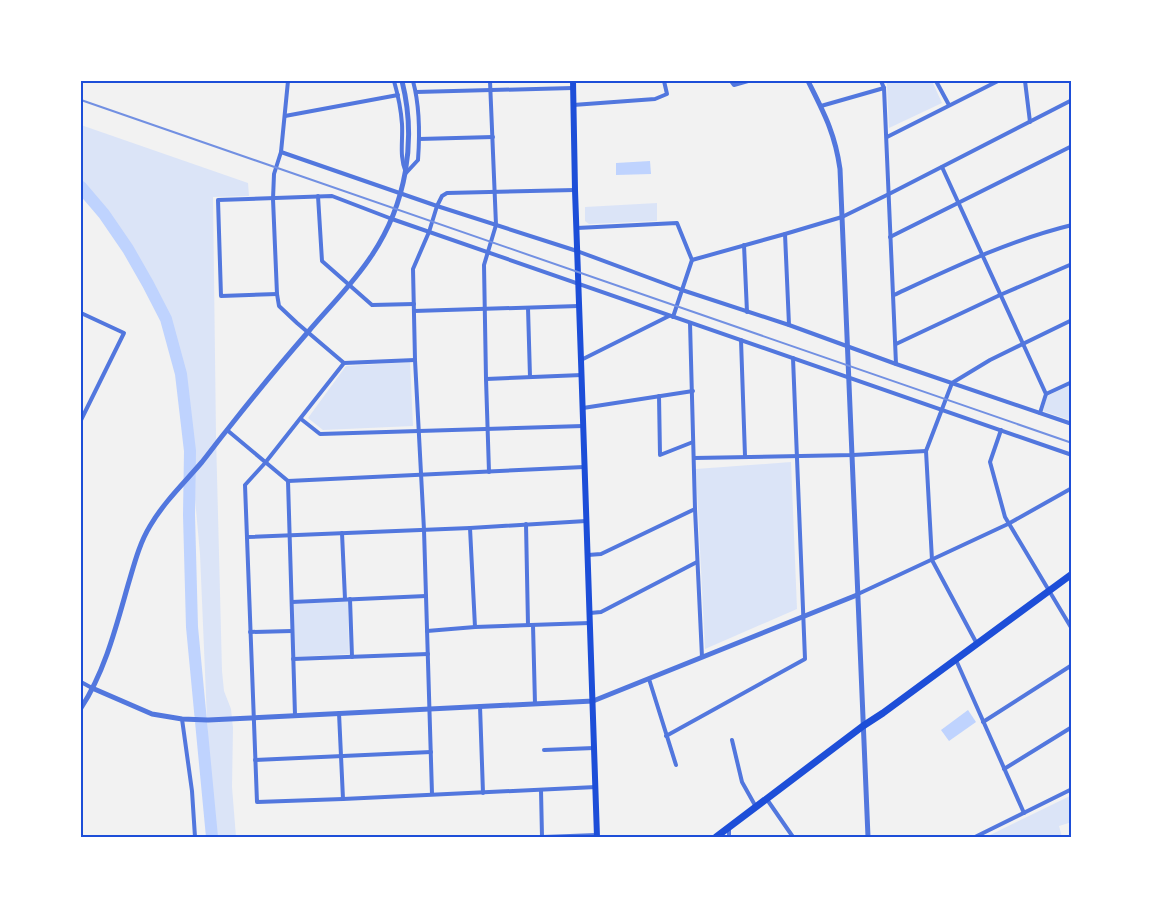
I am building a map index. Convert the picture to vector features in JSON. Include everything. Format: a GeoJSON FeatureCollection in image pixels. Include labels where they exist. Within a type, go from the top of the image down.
{"type":"FeatureCollection","features":[{"type":"Feature","properties":{"kind":"highway"},"geometry":{"type":"LineString","coordinates":[[716,837],[863,726],[1072,574]]}},
{"type":"Feature","properties":{"kind":"main road"},"geometry":{"type":"LineString","coordinates":[[573,85],[597,836]]}},
{"type":"Feature","properties":{"kind":"street"},"geometry":{"type":"LineString","coordinates":[[288,81],[281,152],[274,174],[273,199],[279,306],[345,363],[415,360]]}},
{"type":"Feature","properties":{"kind":"street"},"geometry":{"type":"LineString","coordinates":[[394,81],[402,125],[401,162],[406,173]]}},
{"type":"Feature","properties":{"kind":"street"},"geometry":{"type":"LineString","coordinates":[[81,708],[110,648],[139,548],[148,528],[349,285],[372,255],[392,219],[406,173],[408,150],[408,120],[402,81]]}},
{"type":"Feature","properties":{"kind":"street"},"geometry":{"type":"LineString","coordinates":[[406,173],[418,160],[419,119],[413,81]]}},
{"type":"Feature","properties":{"kind":"street"},"geometry":{"type":"LineString","coordinates":[[489,472],[484,265],[496,225],[490,81]]}},
{"type":"Feature","properties":{"kind":"street"},"geometry":{"type":"LineString","coordinates":[[573,105],[655,99],[667,94],[664,81]]}},
{"type":"Feature","properties":{"kind":"street"},"geometry":{"type":"LineString","coordinates":[[730,81],[734,85],[748,81]]}},
{"type":"Feature","properties":{"kind":"street"},"geometry":{"type":"LineString","coordinates":[[808,81],[821,106],[838,152],[868,837]]}},
{"type":"Feature","properties":{"kind":"street"},"geometry":{"type":"LineString","coordinates":[[881,81],[884,88],[887,136],[896,364]]}},
{"type":"Feature","properties":{"kind":"street"},"geometry":{"type":"LineString","coordinates":[[936,81],[949,105]]}},
{"type":"Feature","properties":{"kind":"street"},"geometry":{"type":"LineString","coordinates":[[887,136],[998,81]]}},
{"type":"Feature","properties":{"kind":"street"},"geometry":{"type":"LineString","coordinates":[[1025,81],[1030,122]]}},
{"type":"Feature","properties":{"kind":"street"},"geometry":{"type":"LineString","coordinates":[[416,92],[573,85]]}},
{"type":"Feature","properties":{"kind":"street"},"geometry":{"type":"LineString","coordinates":[[821,106],[884,88]]}},
{"type":"Feature","properties":{"kind":"street"},"geometry":{"type":"LineString","coordinates":[[285,116],[398,95]]}},
{"type":"Feature","properties":{"kind":"street"},"geometry":{"type":"LineString","coordinates":[[692,260],[842,217],[1072,100]]}},
{"type":"Feature","properties":{"kind":"street"},"geometry":{"type":"LineString","coordinates":[[419,139],[493,136]]}},
{"type":"Feature","properties":{"kind":"street"},"geometry":{"type":"LineString","coordinates":[[890,237],[1072,146]]}},
{"type":"Feature","properties":{"kind":"street"},"geometry":{"type":"LineString","coordinates":[[281,152],[577,251],[682,290],[1072,424]]}},
{"type":"Feature","properties":{"kind":"street"},"geometry":{"type":"LineString","coordinates":[[942,167],[1046,394],[1040,413]]}},
{"type":"Feature","properties":{"kind":"street"},"geometry":{"type":"LineString","coordinates":[[432,795],[413,269],[437,206],[442,196],[447,193],[575,190]]}},
{"type":"Feature","properties":{"kind":"street"},"geometry":{"type":"LineString","coordinates":[[318,196],[322,261],[372,305],[414,304]]}},
{"type":"Feature","properties":{"kind":"street"},"geometry":{"type":"LineString","coordinates":[[277,294],[221,296],[218,200],[332,196],[488,253],[1072,455]]}},
{"type":"Feature","properties":{"kind":"street"},"geometry":{"type":"LineString","coordinates":[[576,228],[677,223],[692,260],[671,316],[581,360]]}},
{"type":"Feature","properties":{"kind":"street"},"geometry":{"type":"LineString","coordinates":[[894,295],[982,255],[1045,232],[1072,225]]}},
{"type":"Feature","properties":{"kind":"street"},"geometry":{"type":"LineString","coordinates":[[785,234],[789,325]]}},
{"type":"Feature","properties":{"kind":"street"},"geometry":{"type":"LineString","coordinates":[[744,246],[747,312]]}},
{"type":"Feature","properties":{"kind":"street"},"geometry":{"type":"LineString","coordinates":[[896,344],[1000,294],[1072,264]]}},
{"type":"Feature","properties":{"kind":"street"},"geometry":{"type":"LineString","coordinates":[[414,311],[579,306]]}},
{"type":"Feature","properties":{"kind":"street"},"geometry":{"type":"LineString","coordinates":[[528,308],[530,376]]}},
{"type":"Feature","properties":{"kind":"street"},"geometry":{"type":"LineString","coordinates":[[81,313],[124,333],[81,420]]}},
{"type":"Feature","properties":{"kind":"street"},"geometry":{"type":"LineString","coordinates":[[977,644],[932,560],[926,451],[952,382],[990,360],[1072,320]]}},
{"type":"Feature","properties":{"kind":"street"},"geometry":{"type":"LineString","coordinates":[[690,323],[702,657]]}},
{"type":"Feature","properties":{"kind":"street"},"geometry":{"type":"LineString","coordinates":[[741,340],[745,456]]}},
{"type":"Feature","properties":{"kind":"street"},"geometry":{"type":"LineString","coordinates":[[666,736],[805,658],[793,358]]}},
{"type":"Feature","properties":{"kind":"street"},"geometry":{"type":"LineString","coordinates":[[345,363],[245,485],[257,802],[596,787]]}},
{"type":"Feature","properties":{"kind":"street"},"geometry":{"type":"LineString","coordinates":[[486,379],[582,375]]}},
{"type":"Feature","properties":{"kind":"street"},"geometry":{"type":"LineString","coordinates":[[1046,394],[1072,382]]}},
{"type":"Feature","properties":{"kind":"street"},"geometry":{"type":"LineString","coordinates":[[583,408],[693,391]]}},
{"type":"Feature","properties":{"kind":"street"},"geometry":{"type":"LineString","coordinates":[[659,395],[660,455],[693,442]]}},
{"type":"Feature","properties":{"kind":"street"},"geometry":{"type":"LineString","coordinates":[[301,418],[320,434],[583,426]]}},
{"type":"Feature","properties":{"kind":"street"},"geometry":{"type":"LineString","coordinates":[[227,430],[288,481],[584,467]]}},
{"type":"Feature","properties":{"kind":"street"},"geometry":{"type":"LineString","coordinates":[[1001,430],[990,462],[1005,517],[1072,629]]}},
{"type":"Feature","properties":{"kind":"street"},"geometry":{"type":"LineString","coordinates":[[694,458],[926,451]]}},
{"type":"Feature","properties":{"kind":"street"},"geometry":{"type":"LineString","coordinates":[[288,481],[295,715]]}},
{"type":"Feature","properties":{"kind":"street"},"geometry":{"type":"LineString","coordinates":[[81,682],[152,714],[208,720],[593,700],[857,595],[1008,524],[1072,488]]}},
{"type":"Feature","properties":{"kind":"street"},"geometry":{"type":"LineString","coordinates":[[588,555],[601,554],[696,509]]}},
{"type":"Feature","properties":{"kind":"street"},"geometry":{"type":"LineString","coordinates":[[247,537],[586,521]]}},
{"type":"Feature","properties":{"kind":"street"},"geometry":{"type":"LineString","coordinates":[[526,524],[528,625]]}},
{"type":"Feature","properties":{"kind":"street"},"geometry":{"type":"LineString","coordinates":[[470,528],[475,627]]}},
{"type":"Feature","properties":{"kind":"street"},"geometry":{"type":"LineString","coordinates":[[342,533],[352,657]]}},
{"type":"Feature","properties":{"kind":"street"},"geometry":{"type":"LineString","coordinates":[[589,613],[601,612],[698,562]]}},
{"type":"Feature","properties":{"kind":"street"},"geometry":{"type":"LineString","coordinates":[[292,603],[426,596]]}},
{"type":"Feature","properties":{"kind":"street"},"geometry":{"type":"LineString","coordinates":[[427,631],[590,623]]}},
{"type":"Feature","properties":{"kind":"street"},"geometry":{"type":"LineString","coordinates":[[533,625],[535,704]]}},
{"type":"Feature","properties":{"kind":"street"},"geometry":{"type":"LineString","coordinates":[[250,632],[292,631]]}},
{"type":"Feature","properties":{"kind":"street"},"geometry":{"type":"LineString","coordinates":[[292,659],[428,654]]}},
{"type":"Feature","properties":{"kind":"street"},"geometry":{"type":"LineString","coordinates":[[956,660],[1024,813]]}},
{"type":"Feature","properties":{"kind":"street"},"geometry":{"type":"LineString","coordinates":[[983,722],[1072,665]]}},
{"type":"Feature","properties":{"kind":"street"},"geometry":{"type":"LineString","coordinates":[[649,678],[676,765]]}},
{"type":"Feature","properties":{"kind":"street"},"geometry":{"type":"LineString","coordinates":[[480,706],[483,793]]}},
{"type":"Feature","properties":{"kind":"street"},"geometry":{"type":"LineString","coordinates":[[339,713],[343,799]]}},
{"type":"Feature","properties":{"kind":"street"},"geometry":{"type":"LineString","coordinates":[[182,719],[192,790],[195,837]]}},
{"type":"Feature","properties":{"kind":"street"},"geometry":{"type":"LineString","coordinates":[[1004,769],[1072,727]]}},
{"type":"Feature","properties":{"kind":"street"},"geometry":{"type":"LineString","coordinates":[[732,740],[742,782],[756,807]]}},
{"type":"Feature","properties":{"kind":"street"},"geometry":{"type":"LineString","coordinates":[[544,750],[594,748]]}},
{"type":"Feature","properties":{"kind":"street"},"geometry":{"type":"LineString","coordinates":[[255,760],[431,752]]}},
{"type":"Feature","properties":{"kind":"street"},"geometry":{"type":"LineString","coordinates":[[975,837],[1072,789]]}},
{"type":"Feature","properties":{"kind":"street"},"geometry":{"type":"LineString","coordinates":[[541,790],[543,837],[597,836]]}},
{"type":"Feature","properties":{"kind":"street"},"geometry":{"type":"LineString","coordinates":[[766,798],[793,837]]}},
{"type":"Feature","properties":{"kind":"street"},"geometry":{"type":"LineString","coordinates":[[729,827],[729,837]]}},
{"type":"Feature","properties":{"kind":"shaded area"},"geometry":{"type":"Polygon","coordinates":[[[886,81],[932,81],[942,103],[889,128],[886,81]]]}},
{"type":"Feature","properties":{"kind":"shaded area"},"geometry":{"type":"Polygon","coordinates":[[[81,125],[248,183],[249,196],[213,197],[222,671],[224,691],[231,709],[233,728],[232,787],[236,837],[215,837],[208,743],[200,554],[183,367],[171,319],[150,276],[125,236],[81,180],[81,125]]]}},
{"type":"Feature","properties":{"kind":"shaded area"},"geometry":{"type":"Polygon","coordinates":[[[657,203],[657,221],[589,224],[585,221],[585,207],[657,203]]]}},
{"type":"Feature","properties":{"kind":"shaded area"},"geometry":{"type":"Polygon","coordinates":[[[410,362],[413,426],[323,430],[308,418],[346,366],[410,362]]]}},
{"type":"Feature","properties":{"kind":"shaded area"},"geometry":{"type":"Polygon","coordinates":[[[1072,384],[1072,421],[1043,411],[1047,396],[1072,384]]]}},
{"type":"Feature","properties":{"kind":"shaded area"},"geometry":{"type":"Polygon","coordinates":[[[791,462],[797,609],[705,649],[696,469],[791,462]]]}},
{"type":"Feature","properties":{"kind":"shaded area"},"geometry":{"type":"Polygon","coordinates":[[[348,601],[349,654],[294,657],[294,604],[348,601]]]}},
{"type":"Feature","properties":{"kind":"shaded area"},"geometry":{"type":"Polygon","coordinates":[[[1072,795],[1072,822],[1059,826],[1062,837],[986,837],[1072,795]]]}},
{"type":"Feature","properties":{"kind":"water"},"geometry":{"type":"Polygon","coordinates":[[[650,161],[651,174],[616,175],[616,163],[650,161]]]}},
{"type":"Feature","properties":{"kind":"water"},"geometry":{"type":"Polygon","coordinates":[[[968,710],[976,722],[949,741],[941,730],[968,710]]]}},
{"type":"Feature","properties":{"kind":"waterway"},"geometry":{"type":"LineString","coordinates":[[81,187],[104,214],[148,284],[166,319],[181,374],[190,451],[192,627],[212,837]]}},
{"type":"Feature","properties":{"kind":"railway"},"geometry":{"type":"LineString","coordinates":[[81,100],[1072,443]]}}]}
